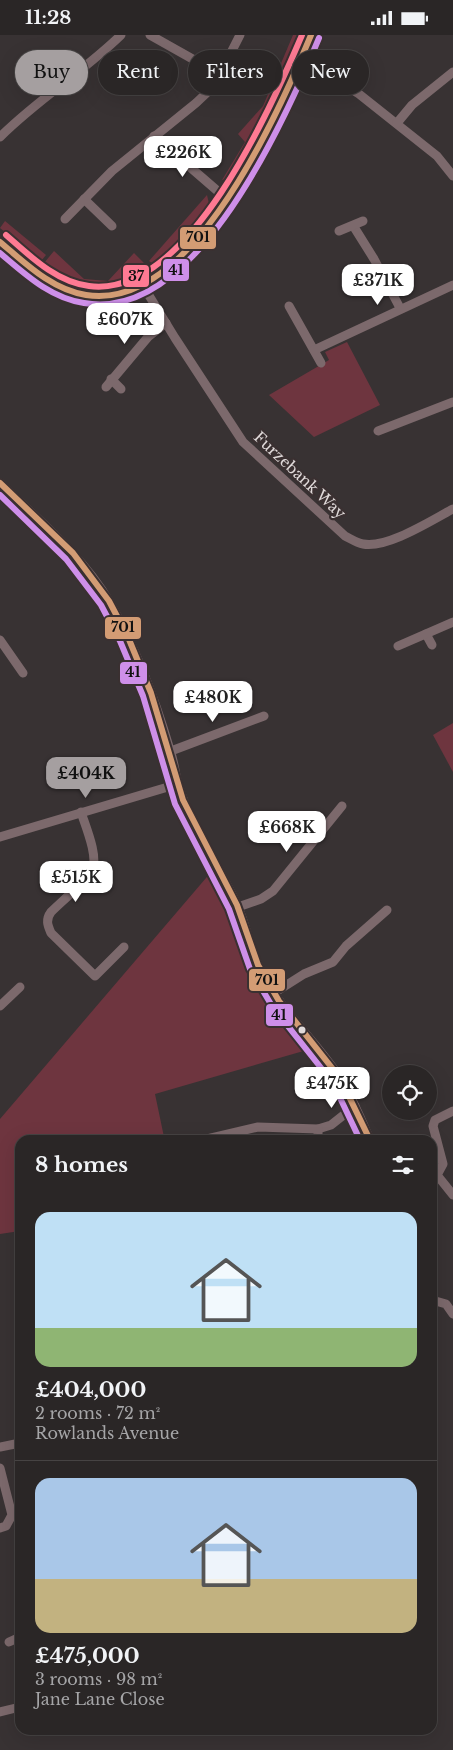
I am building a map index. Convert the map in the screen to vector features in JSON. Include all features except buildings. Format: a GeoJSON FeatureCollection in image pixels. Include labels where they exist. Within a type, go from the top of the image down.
{"type":"FeatureCollection","features":[{"type":"Feature","properties":{"kind":"street"},"geometry":{"type":"LineString","coordinates":[[0,137],[43,98],[89,66],[121,35]]}},
{"type":"Feature","properties":{"kind":"street"},"geometry":{"type":"LineString","coordinates":[[150,35],[188,56]]}},
{"type":"Feature","properties":{"kind":"street"},"geometry":{"type":"LineString","coordinates":[[233,50],[240,35]]}},
{"type":"Feature","properties":{"kind":"street"},"geometry":{"type":"LineString","coordinates":[[305,50],[311,35]]}},
{"type":"Feature","properties":{"kind":"street"},"geometry":{"type":"LineString","coordinates":[[397,123],[412,105],[453,72]]}},
{"type":"Feature","properties":{"kind":"street"},"geometry":{"type":"LineString","coordinates":[[0,242],[50,282],[78,293],[114,294],[142,284],[183,252],[214,219],[228,200],[271,128],[292,80]]}},
{"type":"Feature","properties":{"kind":"street"},"geometry":{"type":"LineString","coordinates":[[65,219],[112,171],[204,95]]}},
{"type":"Feature","properties":{"kind":"street"},"geometry":{"type":"LineString","coordinates":[[361,95],[437,156],[453,176]]}},
{"type":"Feature","properties":{"kind":"street"},"geometry":{"type":"LineString","coordinates":[[154,136],[228,200]]}},
{"type":"Feature","properties":{"kind":"street"},"geometry":{"type":"LineString","coordinates":[[84,199],[112,227]]}},
{"type":"Feature","properties":{"kind":"street"},"geometry":{"type":"LineString","coordinates":[[338,231],[354,227],[363,221]]}},
{"type":"Feature","properties":{"kind":"street"},"geometry":{"type":"LineString","coordinates":[[354,227],[374,259],[400,308]]}},
{"type":"Feature","properties":{"kind":"street","name":"Furzebank Way"},"geometry":{"type":"LineString","coordinates":[[142,284],[243,442],[345,536],[362,544],[378,543],[394,538],[453,509]]}},
{"type":"Feature","properties":{"kind":"street"},"geometry":{"type":"LineString","coordinates":[[314,349],[453,285]]}},
{"type":"Feature","properties":{"kind":"street"},"geometry":{"type":"LineString","coordinates":[[290,305],[321,363]]}},
{"type":"Feature","properties":{"kind":"street"},"geometry":{"type":"LineString","coordinates":[[121,389],[108,383],[148,337],[166,323]]}},
{"type":"Feature","properties":{"kind":"street"},"geometry":{"type":"LineString","coordinates":[[378,431],[453,401]]}},
{"type":"Feature","properties":{"kind":"street"},"geometry":{"type":"LineString","coordinates":[[0,483],[70,550],[108,600],[138,659],[171,751],[178,785],[196,831],[213,863],[223,875],[238,907],[251,950],[274,993],[335,1071],[355,1106],[368,1135]]}},
{"type":"Feature","properties":{"kind":"street"},"geometry":{"type":"LineString","coordinates":[[398,647],[453,622]]}},
{"type":"Feature","properties":{"kind":"street"},"geometry":{"type":"LineString","coordinates":[[426,634],[432,645]]}},
{"type":"Feature","properties":{"kind":"street"},"geometry":{"type":"LineString","coordinates":[[0,640],[23,673]]}},
{"type":"Feature","properties":{"kind":"street"},"geometry":{"type":"LineString","coordinates":[[171,751],[264,716]]}},
{"type":"Feature","properties":{"kind":"street"},"geometry":{"type":"LineString","coordinates":[[0,837],[178,785]]}},
{"type":"Feature","properties":{"kind":"street"},"geometry":{"type":"LineString","coordinates":[[238,907],[261,899],[273,891],[342,806]]}},
{"type":"Feature","properties":{"kind":"street"},"geometry":{"type":"LineString","coordinates":[[81,812],[94,860],[92,869],[51,913],[48,917],[48,925],[51,933],[94,977],[124,947]]}},
{"type":"Feature","properties":{"kind":"street"},"geometry":{"type":"LineString","coordinates":[[274,993],[304,973],[334,962],[346,946],[387,910]]}},
{"type":"Feature","properties":{"kind":"street"},"geometry":{"type":"LineString","coordinates":[[0,1006],[20,987]]}},
{"type":"Feature","properties":{"kind":"street"},"geometry":{"type":"LineString","coordinates":[[223,1135],[258,1127],[318,1129],[331,1125],[355,1106]]}},
{"type":"Feature","properties":{"kind":"street"},"geometry":{"type":"LineString","coordinates":[[435,1135],[433,1126],[435,1120],[453,1111]]}},
{"type":"Feature","properties":{"kind":"street"},"geometry":{"type":"LineString","coordinates":[[318,1129],[318,1135]]}},
{"type":"Feature","properties":{"kind":"street"},"geometry":{"type":"LineString","coordinates":[[437,1141],[443,1164],[437,1174]]}},
{"type":"Feature","properties":{"kind":"street"},"geometry":{"type":"LineString","coordinates":[[437,1179],[453,1195]]}},
{"type":"Feature","properties":{"kind":"street"},"geometry":{"type":"LineString","coordinates":[[437,1301],[446,1304],[453,1315]]}},
{"type":"Feature","properties":{"kind":"street"},"geometry":{"type":"LineString","coordinates":[[0,1447],[15,1444]]}},
{"type":"Feature","properties":{"kind":"street"},"geometry":{"type":"LineString","coordinates":[[0,1468],[12,1515],[6,1526],[0,1528]]}},
{"type":"Feature","properties":{"kind":"street"},"geometry":{"type":"LineString","coordinates":[[10,1642],[15,1640]]}},
{"type":"Feature","properties":{"kind":"street"},"geometry":{"type":"LineString","coordinates":[[0,1712],[15,1708]]}},
{"type":"Feature","properties":{"kind":"shaded area"},"geometry":{"type":"Polygon","coordinates":[[[293,35],[300,35],[292,50],[282,78],[282,61],[293,35]]]}},
{"type":"Feature","properties":{"kind":"shaded area"},"geometry":{"type":"Polygon","coordinates":[[[268,95],[275,95],[231,177],[222,180],[245,142],[238,134],[263,106],[268,95]]]}},
{"type":"Feature","properties":{"kind":"shaded area"},"geometry":{"type":"Polygon","coordinates":[[[207,195],[210,208],[204,216],[168,251],[152,263],[149,261],[207,195]]]}},
{"type":"Feature","properties":{"kind":"shaded area"},"geometry":{"type":"Polygon","coordinates":[[[5,221],[46,255],[41,261],[0,228],[5,221]]]}},
{"type":"Feature","properties":{"kind":"shaded area"},"geometry":{"type":"Polygon","coordinates":[[[54,251],[84,279],[108,281],[134,253],[148,267],[136,275],[109,284],[82,282],[68,278],[44,263],[54,251]]]}},
{"type":"Feature","properties":{"kind":"shaded area"},"geometry":{"type":"Polygon","coordinates":[[[347,342],[380,405],[314,437],[269,395],[329,360],[325,352],[347,342]]]}},
{"type":"Feature","properties":{"kind":"shaded area"},"geometry":{"type":"Polygon","coordinates":[[[453,723],[453,772],[433,735],[453,723]]]}},
{"type":"Feature","properties":{"kind":"shaded area"},"geometry":{"type":"Polygon","coordinates":[[[212,871],[221,884],[253,967],[307,1050],[155,1094],[164,1135],[15,1135],[15,1232],[0,1234],[0,1119],[212,871]]]}},
{"type":"Feature","properties":{"kind":"transit line","name":"37"},"geometry":{"type":"LineString","coordinates":[[6,235],[44,267],[77,284],[89,286],[125,282],[160,263],[192,232],[221,193],[270,107],[302,35]]}},
{"type":"Feature","properties":{"kind":"transit line","name":"701"},"geometry":{"type":"LineString","coordinates":[[0,242],[50,282],[62,288],[86,295],[125,292],[161,272],[195,241],[226,200],[254,156],[311,35]]}},
{"type":"Feature","properties":{"kind":"transit line","name":"41"},"geometry":{"type":"LineString","coordinates":[[0,253],[49,291],[84,303],[125,301],[163,282],[199,250],[231,209],[284,117],[319,38]]}},
{"type":"Feature","properties":{"kind":"transit line","name":"701"},"geometry":{"type":"LineString","coordinates":[[0,483],[73,553],[109,601],[128,637],[151,693],[183,800],[237,905],[258,965],[279,1001],[340,1078],[368,1135]]}},
{"type":"Feature","properties":{"kind":"transit line","name":"41"},"geometry":{"type":"LineString","coordinates":[[0,495],[66,559],[101,605],[120,641],[143,696],[175,804],[229,909],[250,969],[272,1006],[333,1083],[358,1135]]}}]}
